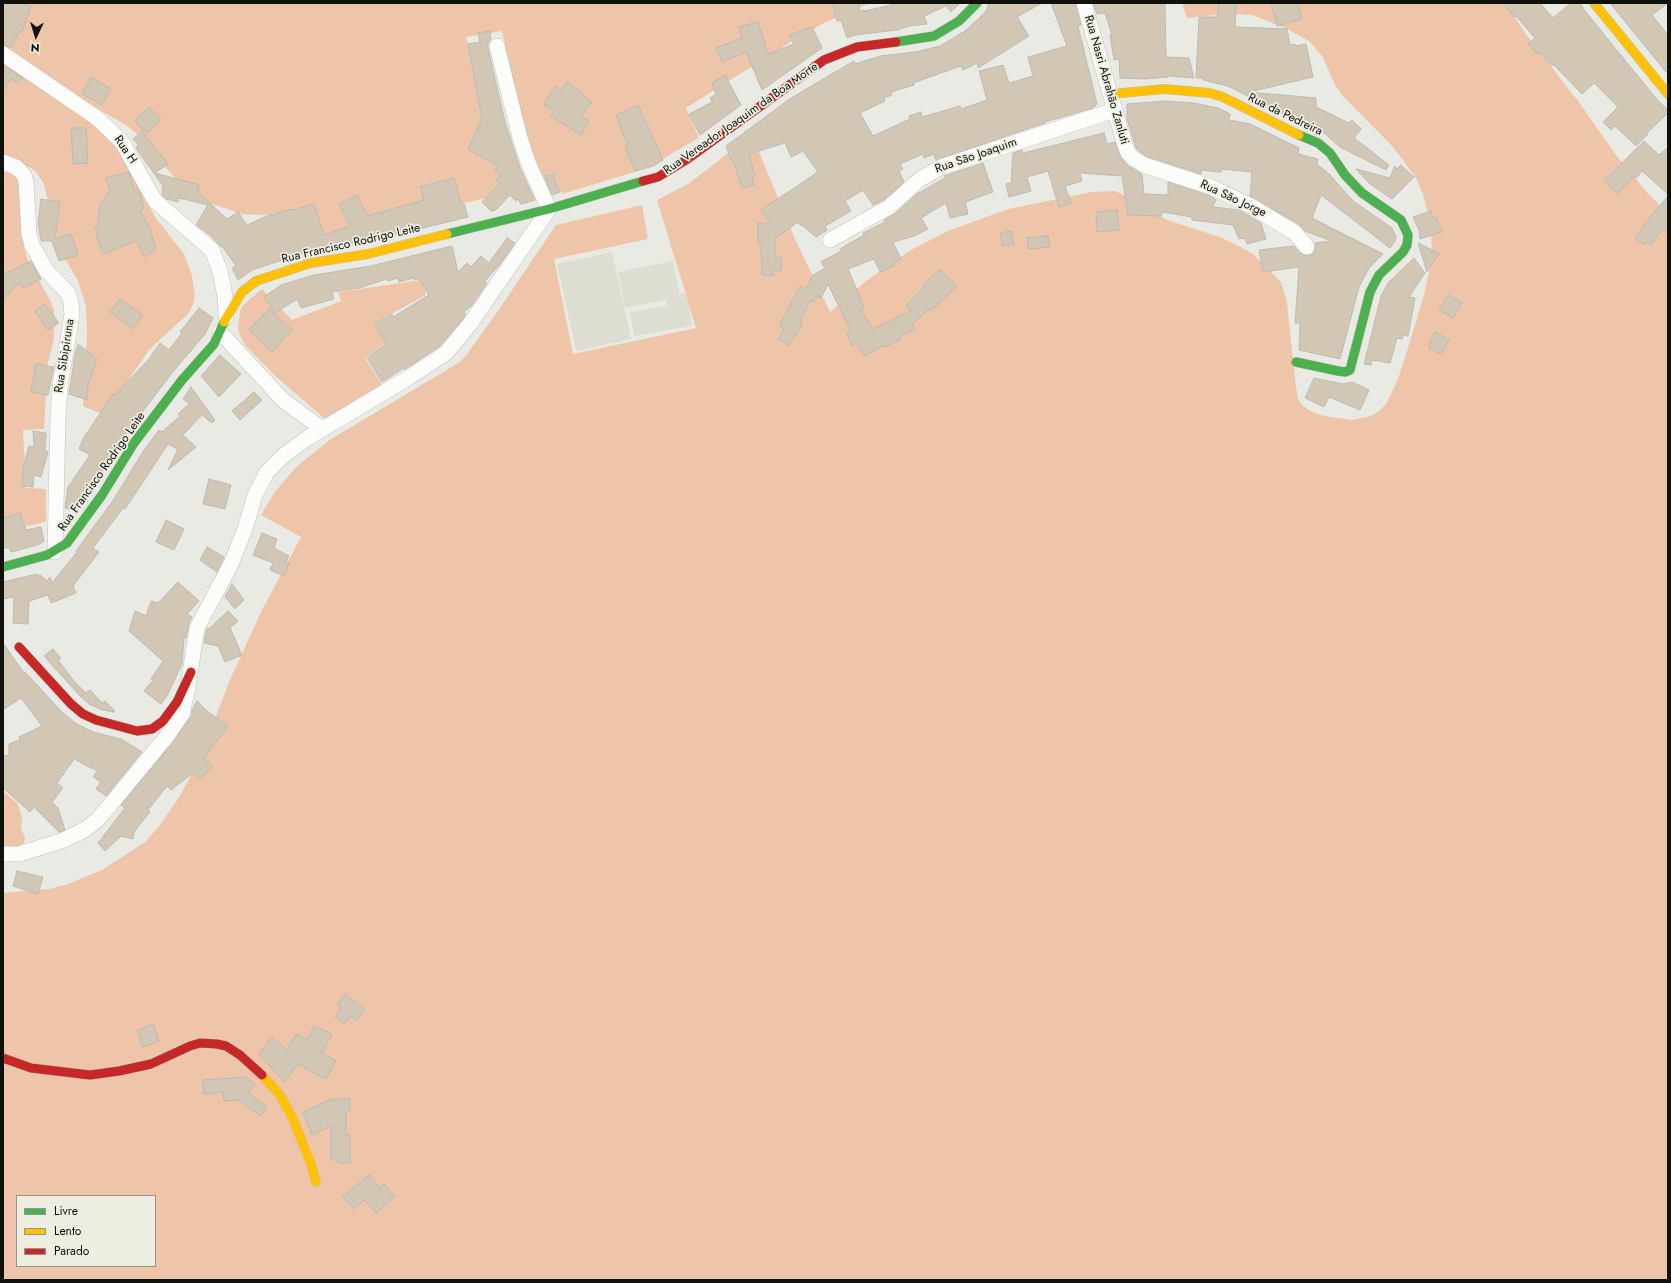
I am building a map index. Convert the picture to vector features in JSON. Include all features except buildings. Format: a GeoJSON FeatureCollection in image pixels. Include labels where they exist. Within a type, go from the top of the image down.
{"type":"FeatureCollection","features":[{"type":"Feature","properties":{"kind":"street","name":"Rua Vereador Joaquim da Boa Morte"},"geometry":{"type":"LineString","coordinates":[[549,209],[658,177],[682,164],[824,60],[857,47],[934,36],[959,21],[977,3]]}},
{"type":"Feature","properties":{"kind":"street","name":"Rua Nasri Abrahão Zanluti"},"geometry":{"type":"LineString","coordinates":[[1084,3],[1111,94],[1114,110],[1128,153],[1139,163],[1150,167]]}},
{"type":"Feature","properties":{"kind":"street"},"geometry":{"type":"LineString","coordinates":[[1594,3],[1668,94]]}},
{"type":"Feature","properties":{"kind":"street"},"geometry":{"type":"LineString","coordinates":[[3,854],[19,854],[50,845],[75,834],[97,820],[176,725],[182,714],[191,672],[198,626],[231,564],[261,482],[274,464],[306,438],[440,358],[456,342],[549,209],[529,165],[520,138],[497,46]]}},
{"type":"Feature","properties":{"kind":"street","name":"Rua H"},"geometry":{"type":"LineString","coordinates":[[3,54],[97,118],[111,130],[129,152],[144,183],[155,201],[212,250],[225,281],[230,286],[237,288],[248,286]]}},
{"type":"Feature","properties":{"kind":"street","name":"Rua da Pedreira"},"geometry":{"type":"LineString","coordinates":[[1111,94],[1164,89],[1195,90],[1223,97],[1286,129],[1318,143],[1330,153],[1342,171],[1362,193],[1401,220],[1408,235],[1407,245],[1403,252],[1378,275],[1374,283],[1370,292],[1350,370],[1345,372],[1338,371],[1296,362]]}},
{"type":"Feature","properties":{"kind":"street","name":"Rua São Joaquim"},"geometry":{"type":"LineString","coordinates":[[830,240],[889,207],[919,180],[940,167],[1114,110]]}},
{"type":"Feature","properties":{"kind":"street","name":"Rua Sibipiruna"},"geometry":{"type":"LineString","coordinates":[[3,162],[16,168],[24,175],[32,245],[46,270],[68,293],[71,302],[72,314],[60,387],[58,416],[55,552]]}},
{"type":"Feature","properties":{"kind":"street","name":"Rua São Jorge"},"geometry":{"type":"LineString","coordinates":[[1150,167],[1211,187],[1252,206],[1295,233],[1307,246]]}},
{"type":"Feature","properties":{"kind":"street","name":"Rua Francisco Rodrigo Leite"},"geometry":{"type":"LineString","coordinates":[[55,552],[63,547],[74,535],[112,480],[134,443],[182,380],[214,344],[226,317],[236,300],[248,286],[262,278],[311,263],[368,254],[549,209]]}},
{"type":"Feature","properties":{"kind":"street","name":"Rua H"},"geometry":{"type":"LineString","coordinates":[[220,271],[225,296],[226,317]]}},
{"type":"Feature","properties":{"kind":"street"},"geometry":{"type":"LineString","coordinates":[[220,332],[284,400],[322,429]]}},
{"type":"Feature","properties":{"kind":"street"},"geometry":{"type":"LineString","coordinates":[[3,567],[55,552]]}},
{"type":"Feature","properties":{"kind":"street"},"geometry":{"type":"LineString","coordinates":[[19,647],[71,704],[83,714],[96,720],[137,731],[152,729],[163,721],[177,702],[191,672]]}},
{"type":"Feature","properties":{"kind":"street"},"geometry":{"type":"LineString","coordinates":[[3,1058],[47,1072],[90,1075],[119,1071],[151,1064],[200,1043],[226,1046],[240,1055],[264,1077],[280,1095],[293,1119],[316,1182]]}},
{"type":"Feature","properties":{"kind":"shaded area"},"geometry":{"type":"Polygon","coordinates":[[[3,3],[871,3],[826,22],[797,38],[686,108],[699,138],[638,171],[562,194],[553,172],[542,176],[529,144],[520,116],[502,31],[466,37],[480,91],[516,191],[296,243],[287,212],[260,215],[242,214],[198,199],[183,187],[136,133],[3,48],[3,3]]]}},
{"type":"Feature","properties":{"kind":"shaded area"},"geometry":{"type":"Polygon","coordinates":[[[1182,3],[1506,3],[1525,33],[1578,101],[1616,155],[1645,190],[1668,214],[1668,1280],[3,1280],[3,893],[49,889],[68,884],[102,870],[145,842],[160,825],[179,797],[197,765],[230,680],[260,614],[301,537],[261,515],[274,493],[297,466],[331,439],[460,362],[498,311],[556,225],[642,205],[648,239],[554,259],[573,354],[696,328],[657,200],[688,184],[752,135],[795,239],[830,312],[866,281],[911,250],[948,231],[1008,209],[1092,192],[1115,191],[1133,199],[1167,220],[1220,237],[1239,246],[1253,254],[1281,282],[1287,303],[1298,399],[1303,406],[1312,412],[1324,416],[1352,420],[1371,416],[1386,404],[1398,379],[1407,351],[1424,295],[1432,257],[1431,225],[1423,194],[1416,178],[1393,147],[1342,95],[1335,85],[1323,57],[1309,41],[1285,28],[1252,15],[1225,14],[1187,18],[1182,3]]]}},
{"type":"Feature","properties":{"kind":"shaded area"},"geometry":{"type":"Polygon","coordinates":[[[3,63],[84,116],[112,142],[124,159],[155,217],[184,254],[192,276],[195,296],[189,313],[149,350],[104,415],[83,406],[87,334],[86,306],[78,281],[59,248],[44,184],[37,173],[31,168],[3,157],[3,63]]]}},
{"type":"Feature","properties":{"kind":"shaded area"},"geometry":{"type":"Polygon","coordinates":[[[3,171],[15,176],[20,182],[24,248],[27,258],[51,302],[54,311],[54,339],[48,362],[44,429],[23,430],[26,488],[46,489],[46,522],[3,531],[3,171]]]}},
{"type":"Feature","properties":{"kind":"shaded area"},"geometry":{"type":"Polygon","coordinates":[[[612,252],[631,339],[576,351],[557,264],[612,252]]]}},
{"type":"Feature","properties":{"kind":"shaded area"},"geometry":{"type":"Polygon","coordinates":[[[673,261],[680,297],[680,293],[687,292],[692,326],[634,336],[630,312],[667,306],[666,300],[625,308],[618,272],[673,261]]]}},
{"type":"Feature","properties":{"kind":"shaded area"},"geometry":{"type":"Polygon","coordinates":[[[422,280],[426,295],[373,324],[386,343],[365,358],[383,386],[325,419],[273,374],[245,345],[240,336],[238,328],[240,311],[243,305],[262,289],[292,320],[341,301],[338,292],[422,280]]]}},
{"type":"Feature","properties":{"kind":"shaded area"},"geometry":{"type":"Polygon","coordinates":[[[3,791],[17,803],[22,816],[21,828],[25,838],[24,843],[20,847],[3,847],[3,791]]]}},
{"type":"Feature","properties":{"kind":"traffic: fast"},"geometry":{"type":"LineString","coordinates":[[896,42],[934,36],[959,21],[977,3]]}},
{"type":"Feature","properties":{"kind":"traffic: fast"},"geometry":{"type":"LineString","coordinates":[[1296,362],[1338,371],[1345,372],[1350,370],[1370,292],[1379,275],[1403,252],[1407,245],[1408,235],[1401,220],[1362,193],[1345,175],[1330,153],[1318,143],[1299,135]]}},
{"type":"Feature","properties":{"kind":"traffic: fast"},"geometry":{"type":"LineString","coordinates":[[447,234],[549,209],[643,181]]}},
{"type":"Feature","properties":{"kind":"traffic: fast"},"geometry":{"type":"LineString","coordinates":[[3,567],[47,555],[67,543],[102,495],[134,443],[182,380],[214,344],[224,322]]}},
{"type":"Feature","properties":{"kind":"traffic: slow"},"geometry":{"type":"LineString","coordinates":[[1594,3],[1668,94]]}},
{"type":"Feature","properties":{"kind":"traffic: slow"},"geometry":{"type":"LineString","coordinates":[[1111,94],[1164,89],[1210,93],[1223,97],[1299,135]]}},
{"type":"Feature","properties":{"kind":"traffic: slow"},"geometry":{"type":"LineString","coordinates":[[224,322],[242,292],[256,281],[311,263],[368,254],[447,234]]}},
{"type":"Feature","properties":{"kind":"traffic: slow"},"geometry":{"type":"LineString","coordinates":[[262,1075],[280,1095],[293,1119],[311,1164],[316,1182]]}},
{"type":"Feature","properties":{"kind":"traffic: jam"},"geometry":{"type":"LineString","coordinates":[[643,181],[658,177],[686,160],[824,60],[857,47],[896,42]]}},
{"type":"Feature","properties":{"kind":"traffic: jam"},"geometry":{"type":"LineString","coordinates":[[19,647],[71,704],[83,714],[96,720],[137,731],[152,729],[163,721],[177,702],[191,672]]}},
{"type":"Feature","properties":{"kind":"traffic: jam"},"geometry":{"type":"LineString","coordinates":[[3,1058],[31,1068],[90,1075],[119,1071],[151,1064],[200,1043],[217,1044],[226,1046],[240,1055],[262,1075]]}}]}
